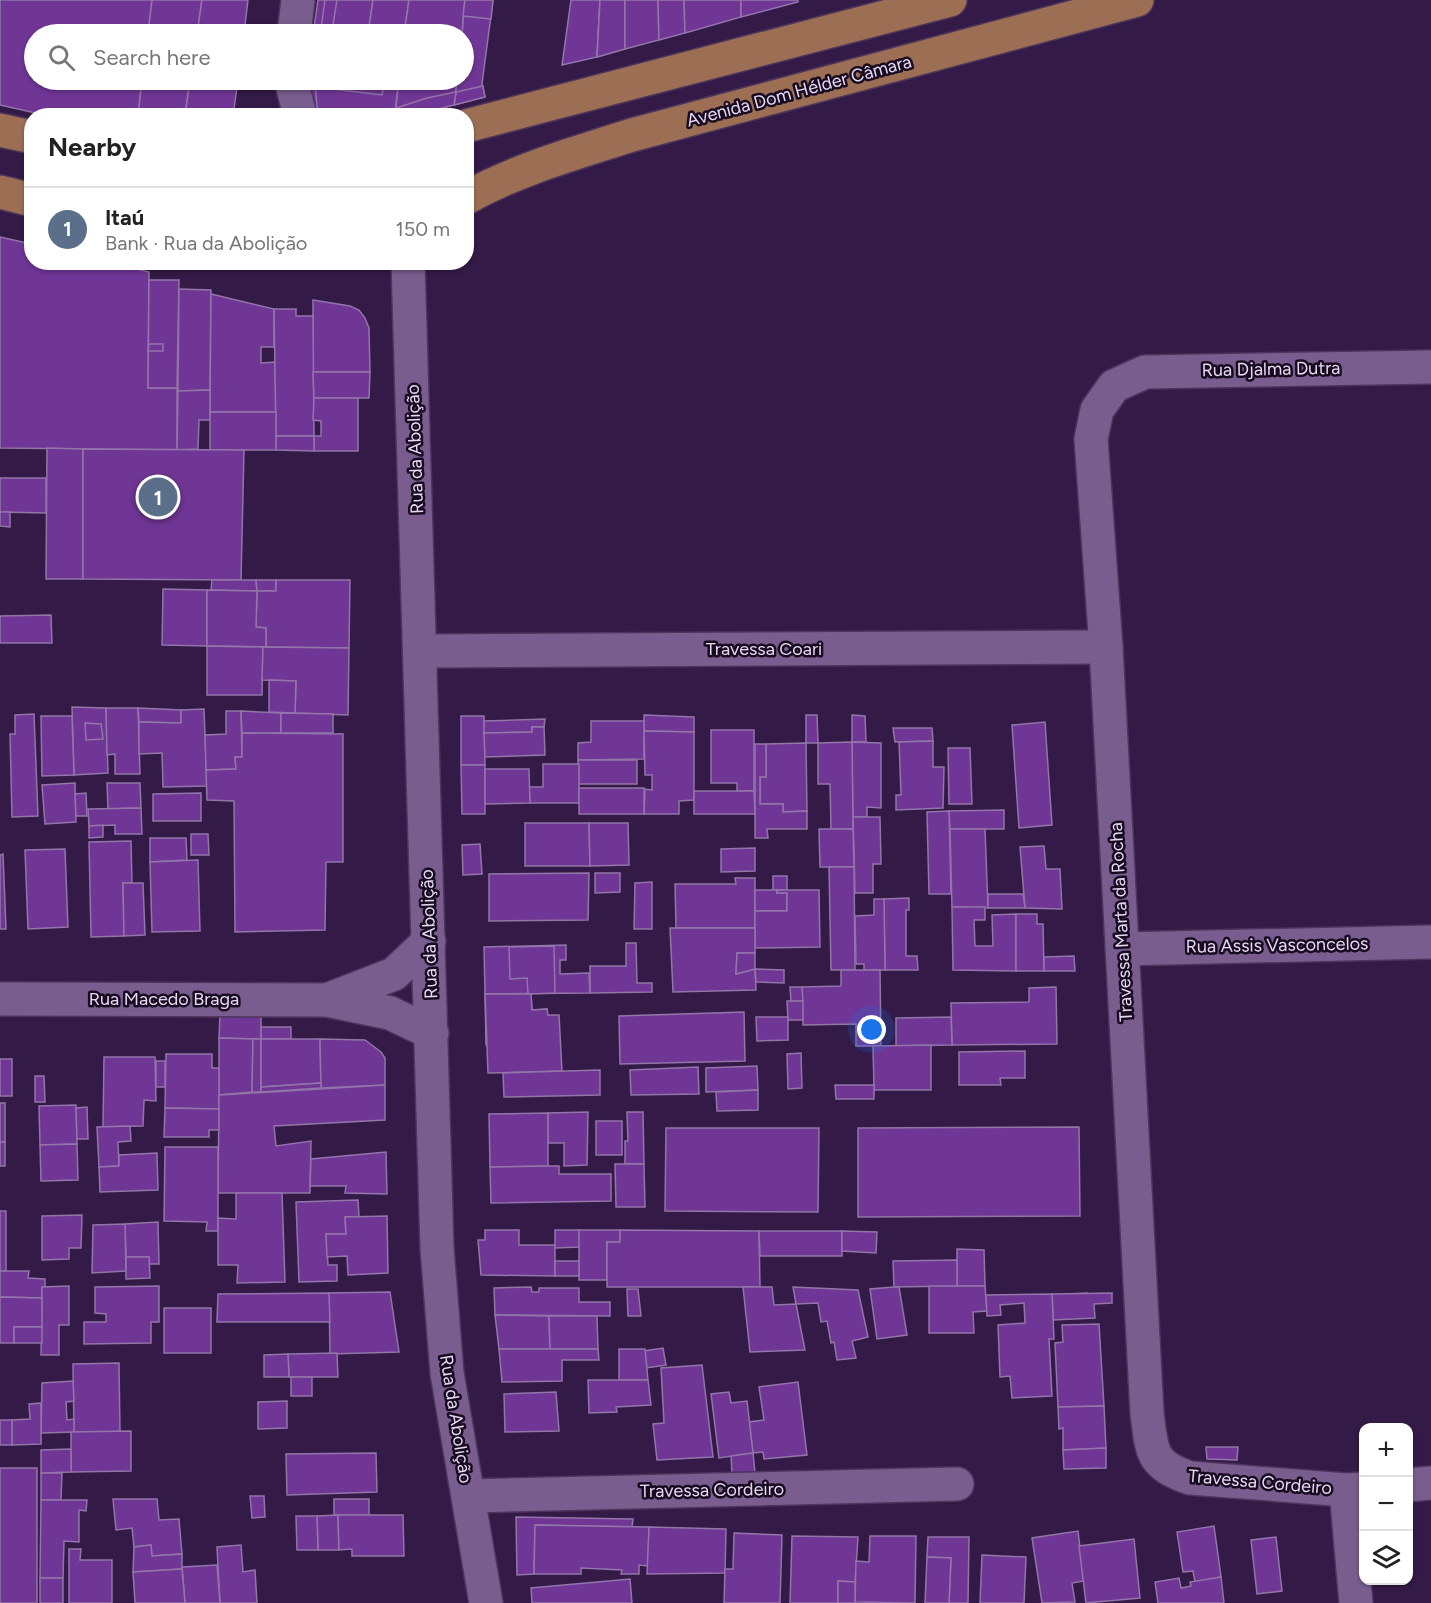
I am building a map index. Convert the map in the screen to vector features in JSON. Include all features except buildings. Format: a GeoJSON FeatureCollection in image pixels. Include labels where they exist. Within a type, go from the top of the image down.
{"type":"FeatureCollection","features":[{"type":"Feature","properties":{"kind":"main road"},"geometry":{"type":"LineString","coordinates":[[474,124],[950,0]]}},
{"type":"Feature","properties":{"kind":"main road","name":"Avenida Dom Hélder Câmara"},"geometry":{"type":"LineString","coordinates":[[474,194],[555,160],[632,135],[1137,0]]}},
{"type":"Feature","properties":{"kind":"main road"},"geometry":{"type":"LineString","coordinates":[[0,130],[24,135]]}},
{"type":"Feature","properties":{"kind":"main road"},"geometry":{"type":"LineString","coordinates":[[0,192],[24,198]]}},
{"type":"Feature","properties":{"kind":"street"},"geometry":{"type":"LineString","coordinates":[[295,24],[298,0]]}},
{"type":"Feature","properties":{"kind":"street"},"geometry":{"type":"LineString","coordinates":[[294,90],[298,108]]}},
{"type":"Feature","properties":{"kind":"street","name":"Rua da Abolição"},"geometry":{"type":"LineString","coordinates":[[408,270],[437,1248],[447,1373],[486,1603]]}},
{"type":"Feature","properties":{"kind":"street","name":"Rua Djalma Dutra"},"geometry":{"type":"LineString","coordinates":[[1114,386],[1145,372],[1431,367]]}},
{"type":"Feature","properties":{"kind":"street","name":"Travessa Marta da Rocha"},"geometry":{"type":"LineString","coordinates":[[1114,386],[1097,410],[1091,439],[1106,647],[1147,1413],[1151,1442],[1159,1463]]}},
{"type":"Feature","properties":{"kind":"street","name":"Travessa Coari"},"geometry":{"type":"LineString","coordinates":[[421,651],[1106,647]]}},
{"type":"Feature","properties":{"kind":"street","name":"Rua Macedo Braga"},"geometry":{"type":"LineString","coordinates":[[327,1000],[394,974],[429,940]]}},
{"type":"Feature","properties":{"kind":"street","name":"Rua Assis Vasconcelos"},"geometry":{"type":"LineString","coordinates":[[1123,949],[1431,942]]}},
{"type":"Feature","properties":{"kind":"street","name":"Rua Macedo Braga"},"geometry":{"type":"LineString","coordinates":[[0,999],[327,1000],[390,1013],[432,1033]]}},
{"type":"Feature","properties":{"kind":"street","name":"Travessa Cordeiro"},"geometry":{"type":"LineString","coordinates":[[1159,1463],[1190,1478],[1355,1489]]}},
{"type":"Feature","properties":{"kind":"street"},"geometry":{"type":"LineString","coordinates":[[1413,1485],[1431,1483]]}},
{"type":"Feature","properties":{"kind":"street","name":"Travessa Cordeiro"},"geometry":{"type":"LineString","coordinates":[[468,1496],[957,1484]]}},
{"type":"Feature","properties":{"kind":"street"},"geometry":{"type":"LineString","coordinates":[[1355,1489],[1356,1603]]}},
{"type":"Feature","properties":{"kind":"place","name":"Itaú"},"geometry":{"type":"Point","coordinates":[158,497]}}]}
